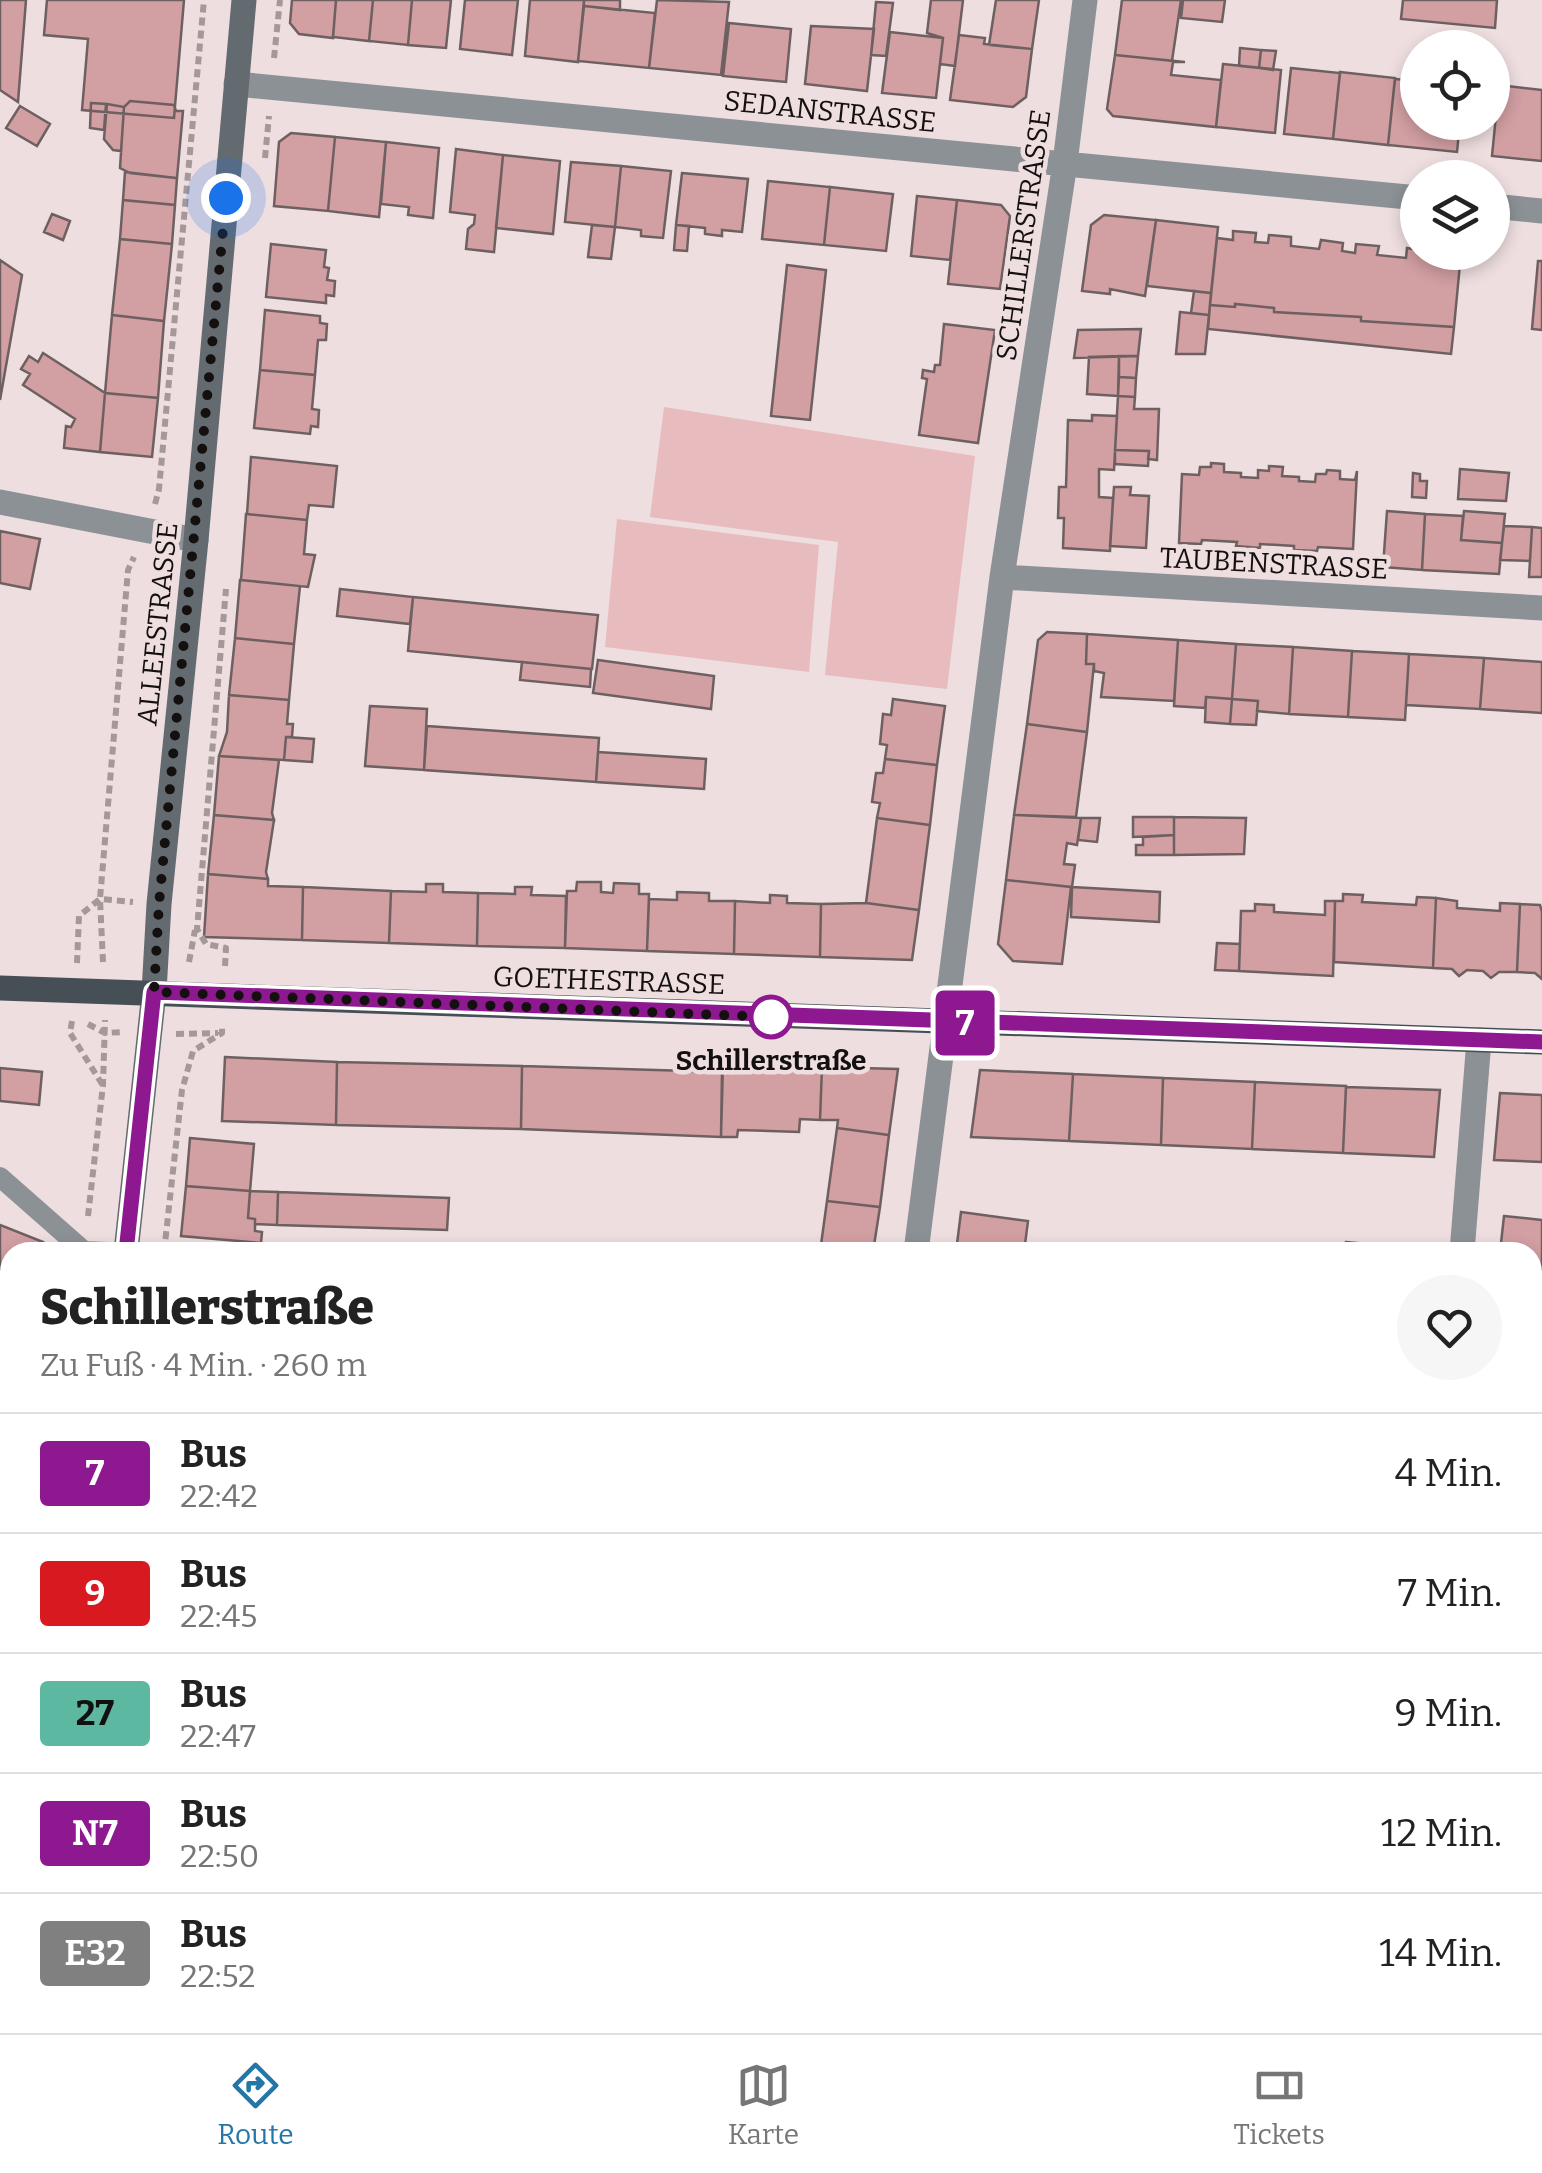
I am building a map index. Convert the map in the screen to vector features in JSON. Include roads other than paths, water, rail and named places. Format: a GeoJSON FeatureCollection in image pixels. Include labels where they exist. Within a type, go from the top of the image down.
{"type":"FeatureCollection","features":[{"type":"Feature","properties":{"kind":"main road","name":"ALLEESTRASSE"},"geometry":{"type":"LineString","coordinates":[[127,1242],[154,992],[244,0]]}},
{"type":"Feature","properties":{"kind":"main road","name":"GOETHESTRASSE"},"geometry":{"type":"LineString","coordinates":[[0,988],[1542,1042]]}},
{"type":"Feature","properties":{"kind":"street","name":"SCHILLERSTRASSE"},"geometry":{"type":"LineString","coordinates":[[917,1242],[1002,577],[1066,164],[1085,0]]}},
{"type":"Feature","properties":{"kind":"street","name":"SEDANSTRASSE"},"geometry":{"type":"LineString","coordinates":[[236,84],[1400,196]]}},
{"type":"Feature","properties":{"kind":"street"},"geometry":{"type":"LineString","coordinates":[[1510,208],[1542,211]]}},
{"type":"Feature","properties":{"kind":"street"},"geometry":{"type":"LineString","coordinates":[[0,502],[196,540]]}},
{"type":"Feature","properties":{"kind":"street","name":"TAUBENSTRASSE"},"geometry":{"type":"LineString","coordinates":[[1002,577],[1542,608]]}},
{"type":"Feature","properties":{"kind":"street"},"geometry":{"type":"LineString","coordinates":[[1463,1242],[1479,1040]]}},
{"type":"Feature","properties":{"kind":"lane"},"geometry":{"type":"LineString","coordinates":[[0,1176],[75,1242]]}},
{"type":"Feature","properties":{"kind":"place","name":"Schillerstraße"},"geometry":{"type":"Point","coordinates":[771,1017]}}]}
